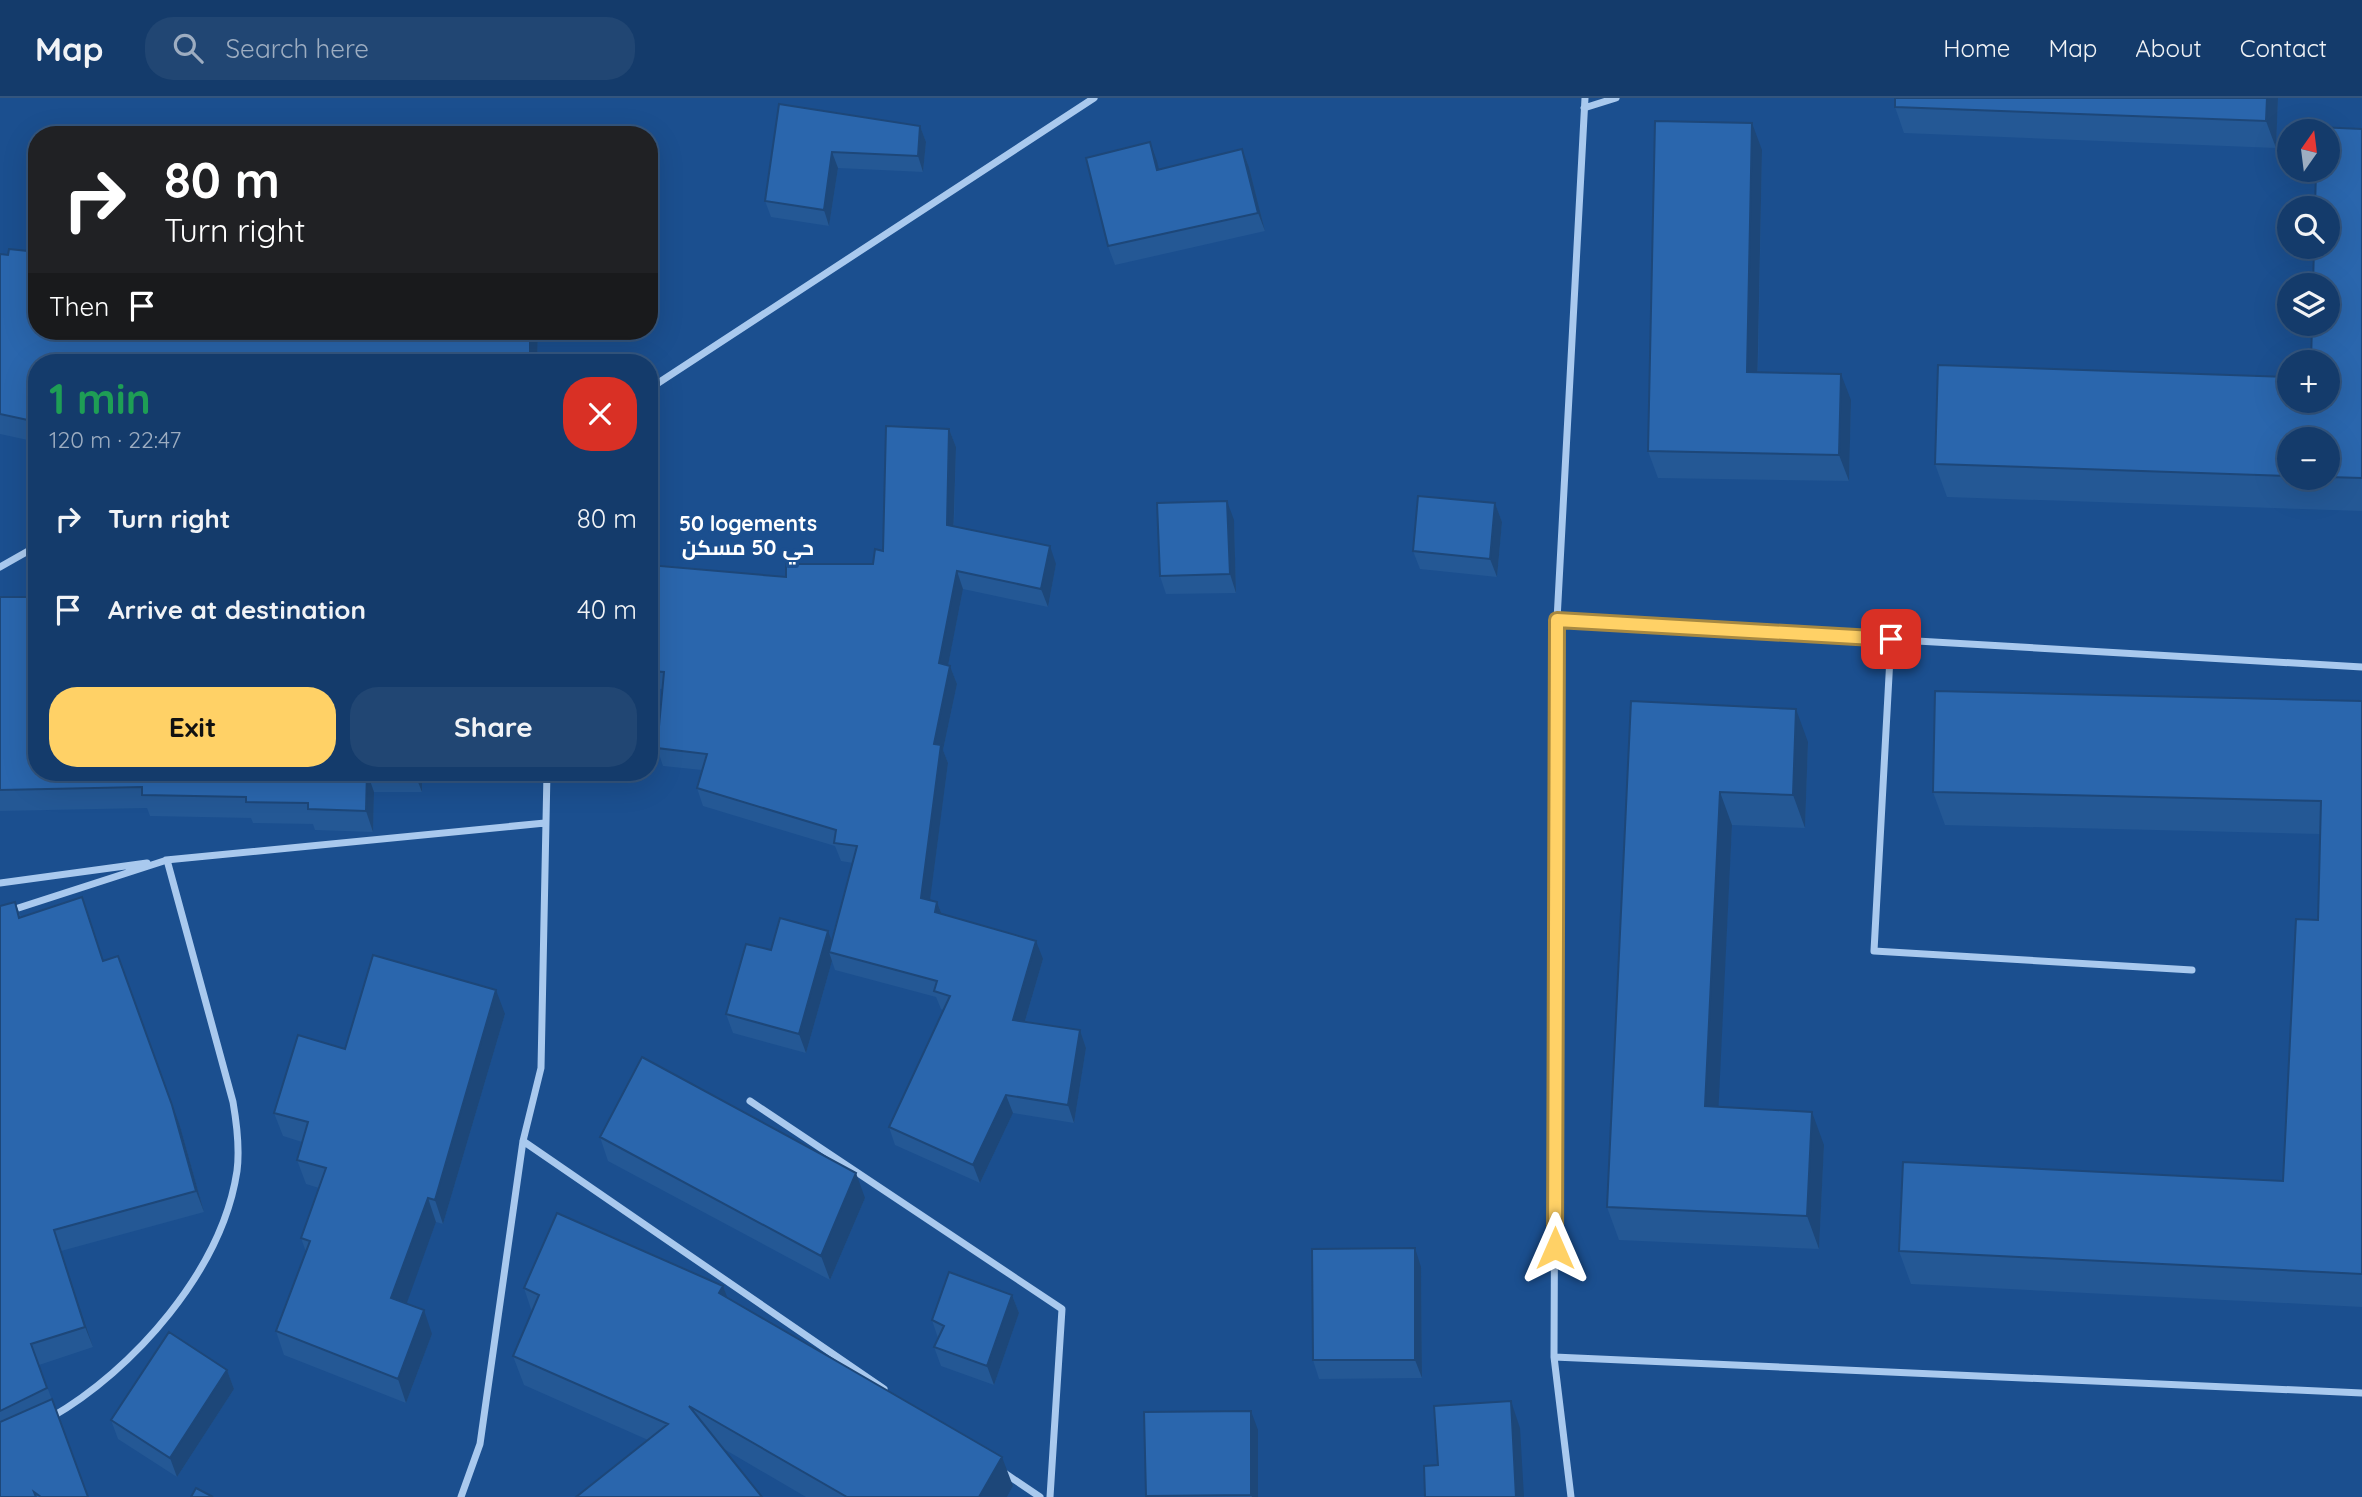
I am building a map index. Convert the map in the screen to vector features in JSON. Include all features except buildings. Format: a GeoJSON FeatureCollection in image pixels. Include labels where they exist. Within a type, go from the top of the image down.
{"type":"FeatureCollection","features":[{"type":"Feature","properties":{"kind":"street"},"geometry":{"type":"LineString","coordinates":[[658,382],[1094,98]]}},
{"type":"Feature","properties":{"kind":"street"},"geometry":{"type":"LineString","coordinates":[[1571,1497],[1554,1357],[1557,620],[1585,98]]}},
{"type":"Feature","properties":{"kind":"street"},"geometry":{"type":"LineString","coordinates":[[1584,108],[1616,98]]}},
{"type":"Feature","properties":{"kind":"street"},"geometry":{"type":"LineString","coordinates":[[0,567],[28,551]]}},
{"type":"Feature","properties":{"kind":"street"},"geometry":{"type":"LineString","coordinates":[[1557,620],[2362,667]]}},
{"type":"Feature","properties":{"kind":"street"},"geometry":{"type":"LineString","coordinates":[[1891,639],[1874,951],[2192,970]]}},
{"type":"Feature","properties":{"kind":"street"},"geometry":{"type":"LineString","coordinates":[[461,1497],[480,1444],[523,1141],[541,1068],[547,781]]}},
{"type":"Feature","properties":{"kind":"street"},"geometry":{"type":"LineString","coordinates":[[0,883],[167,860],[545,823]]}},
{"type":"Feature","properties":{"kind":"street"},"geometry":{"type":"LineString","coordinates":[[0,914],[167,860]]}},
{"type":"Feature","properties":{"kind":"street"},"geometry":{"type":"LineString","coordinates":[[42,1422],[108,1380],[161,1324],[184,1293],[218,1233],[230,1202],[237,1170],[238,1136],[233,1102],[167,860]]}},
{"type":"Feature","properties":{"kind":"street"},"geometry":{"type":"LineString","coordinates":[[750,1101],[1062,1309],[1049,1497]]}},
{"type":"Feature","properties":{"kind":"street"},"geometry":{"type":"LineString","coordinates":[[523,1141],[891,1394]]}},
{"type":"Feature","properties":{"kind":"street"},"geometry":{"type":"LineString","coordinates":[[1554,1357],[2362,1393]]}},
{"type":"Feature","properties":{"kind":"street"},"geometry":{"type":"LineString","coordinates":[[994,1465],[1040,1497]]}},
{"type":"Feature","properties":{"kind":"district","name":"50 logements حي 50 مسكن"},"geometry":{"type":"Point","coordinates":[748,536]}},
{"type":"Feature","properties":{"kind":"route"},"geometry":{"type":"LineString","coordinates":[[1555,1248],[1557,620],[1891,639]]}}]}
